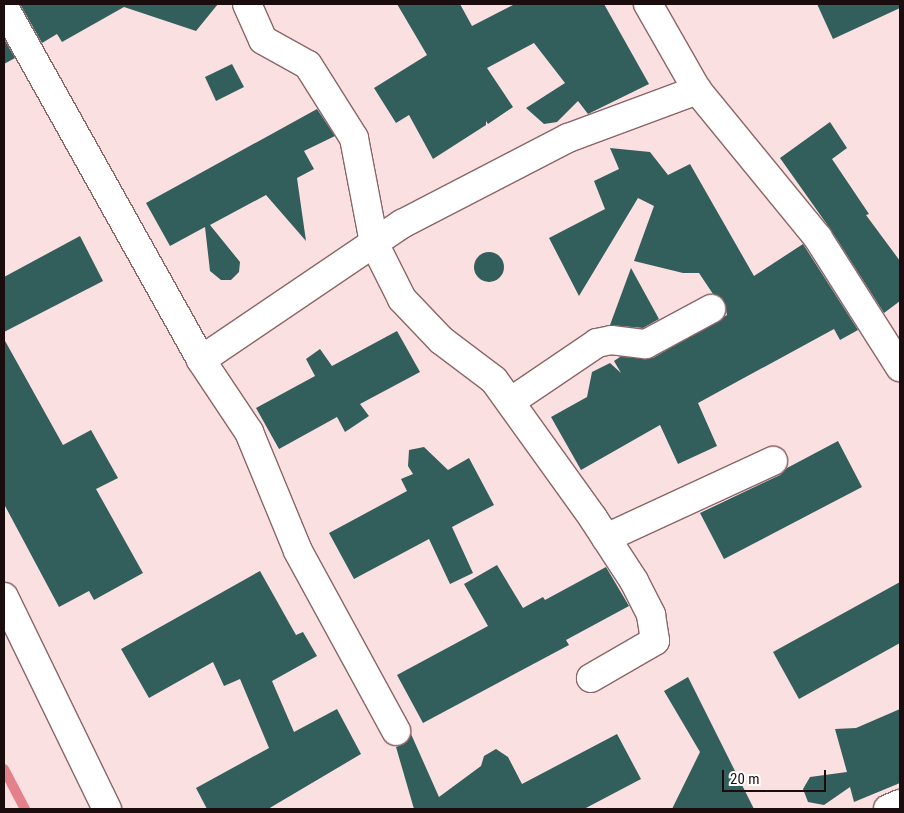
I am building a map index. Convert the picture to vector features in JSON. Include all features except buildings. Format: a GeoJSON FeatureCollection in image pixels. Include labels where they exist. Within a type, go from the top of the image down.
{"type":"FeatureCollection","features":[{"type":"Feature","properties":{"kind":"street"},"geometry":{"type":"LineString","coordinates":[[247,4],[263,40],[308,64],[354,138],[374,243],[402,299],[441,340],[494,380],[606,538],[651,615],[655,641],[591,678]]}},
{"type":"Feature","properties":{"kind":"street"},"geometry":{"type":"LineString","coordinates":[[648,4],[697,90],[818,238],[900,366]]}},
{"type":"Feature","properties":{"kind":"street"},"geometry":{"type":"LineString","coordinates":[[4,7],[201,360],[249,432],[298,551],[396,731]]}},
{"type":"Feature","properties":{"kind":"street"},"geometry":{"type":"LineString","coordinates":[[201,360],[402,224],[568,138],[697,90]]}},
{"type":"Feature","properties":{"kind":"street"},"geometry":{"type":"LineString","coordinates":[[510,402],[597,343],[611,340],[646,344],[712,309]]}},
{"type":"Feature","properties":{"kind":"street"},"geometry":{"type":"LineString","coordinates":[[606,538],[773,461]]}},
{"type":"Feature","properties":{"kind":"street"},"geometry":{"type":"LineString","coordinates":[[4,597],[106,809]]}},
{"type":"Feature","properties":{"kind":"street"},"geometry":{"type":"LineString","coordinates":[[888,809],[900,804]]}},
{"type":"Feature","properties":{"kind":"waterway"},"geometry":{"type":"LineString","coordinates":[[4,769],[25,809]]}}]}
